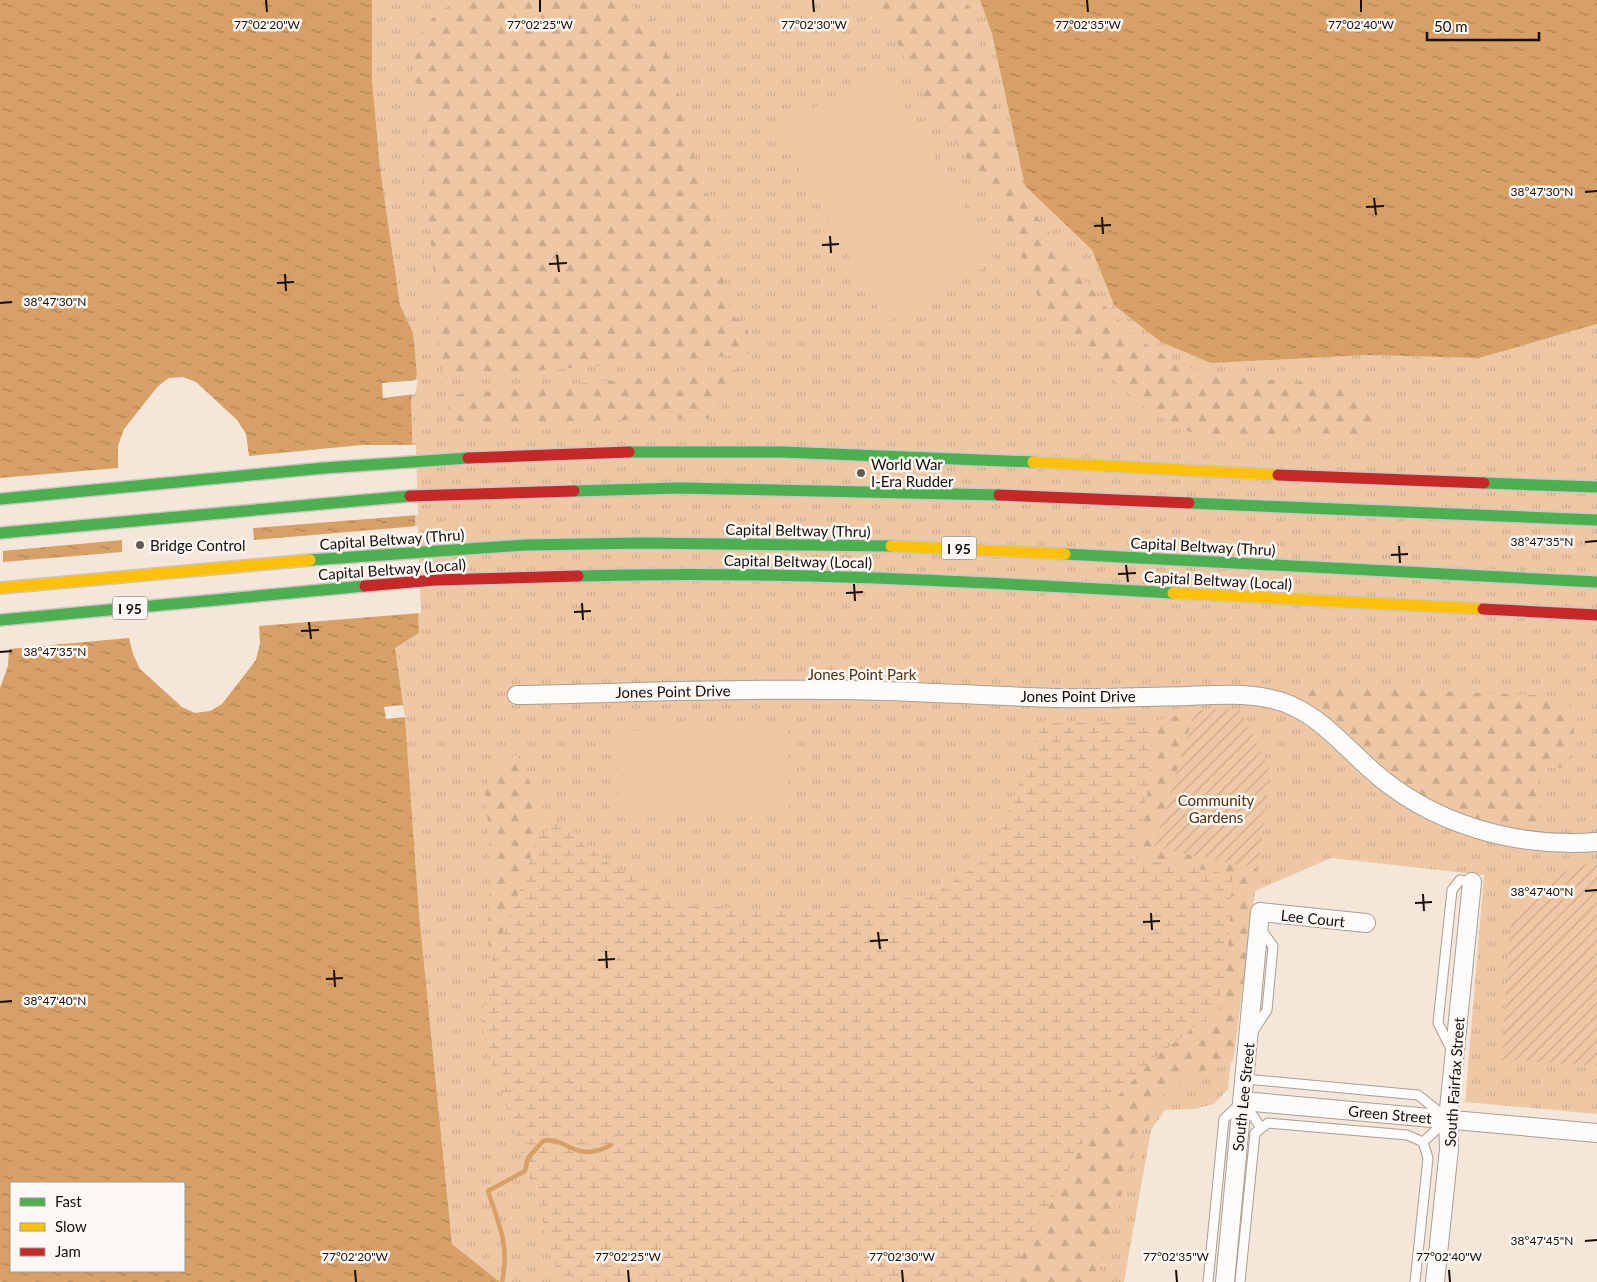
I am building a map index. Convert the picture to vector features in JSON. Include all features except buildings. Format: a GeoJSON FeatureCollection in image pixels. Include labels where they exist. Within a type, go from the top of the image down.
{"type":"FeatureCollection","features":[{"type":"Feature","properties":{"kind":"highway"},"geometry":{"type":"LineString","coordinates":[[0,499],[394,463],[507,456],[650,451],[787,452],[1254,474],[1597,487]]}},
{"type":"Feature","properties":{"kind":"highway"},"geometry":{"type":"LineString","coordinates":[[0,533],[426,495],[672,488],[940,492],[1597,520]]}},
{"type":"Feature","properties":{"kind":"highway","name":"Capital Beltway (Thru)"},"geometry":{"type":"LineString","coordinates":[[0,588],[404,552],[525,545],[643,543],[932,547],[1597,582]]}},
{"type":"Feature","properties":{"kind":"highway","name":"Capital Beltway (Local)"},"geometry":{"type":"LineString","coordinates":[[0,620],[435,580],[666,573],[804,574],[1597,614]]}},
{"type":"Feature","properties":{"kind":"street","name":"Jones Point Drive"},"geometry":{"type":"LineString","coordinates":[[517,695],[757,689],[846,690],[1060,698],[1258,696],[1289,704],[1316,718],[1381,778],[1419,803],[1451,819],[1497,835],[1533,841],[1574,844],[1597,842]]}},
{"type":"Feature","properties":{"kind":"street","name":"South Fairfax Street"},"geometry":{"type":"LineString","coordinates":[[1435,1282],[1449,1149],[1448,1119],[1472,882]]}},
{"type":"Feature","properties":{"kind":"street","name":"Lee Court"},"geometry":{"type":"LineString","coordinates":[[1260,919],[1366,924]]}},
{"type":"Feature","properties":{"kind":"street","name":"South Lee Street"},"geometry":{"type":"LineString","coordinates":[[1225,1282],[1260,919]]}},
{"type":"Feature","properties":{"kind":"street","name":"Green Street"},"geometry":{"type":"LineString","coordinates":[[1243,1100],[1597,1133]]}},
{"type":"Feature","properties":{"kind":"lane"},"geometry":{"type":"LineString","coordinates":[[1245,1079],[1418,1095],[1448,1119],[1422,1142]]}},
{"type":"Feature","properties":{"kind":"lane"},"geometry":{"type":"LineString","coordinates":[[1208,1282],[1224,1119],[1243,1100],[1261,1128]]}},
{"type":"Feature","properties":{"kind":"lane"},"geometry":{"type":"LineString","coordinates":[[1240,1282],[1255,1133],[1268,1123],[1407,1135],[1422,1142],[1428,1158],[1415,1282]]}},
{"type":"Feature","properties":{"kind":"green space","name":"Jones Point Park"},"geometry":{"type":"Polygon","coordinates":[[[372,0],[980,0],[992,34],[1025,186],[1092,250],[1114,305],[1365,355],[1478,358],[1597,324],[1597,1114],[1465,1102],[1484,875],[1331,858],[1248,894],[1228,1089],[1214,1104],[1194,1109],[1165,1110],[1151,1130],[1124,1282],[500,1282],[452,1244],[419,913],[405,717],[395,647],[419,633],[411,401],[417,374],[413,333],[400,305],[380,168],[372,79],[372,0]]]}},
{"type":"Feature","properties":{"kind":"green space"},"geometry":{"type":"Polygon","coordinates":[[[463,0],[625,0],[660,27],[699,173],[714,217],[715,239],[731,314],[748,330],[750,354],[444,378],[423,160],[428,125],[416,89],[413,59],[420,34],[427,24],[449,6],[463,0]]]}},
{"type":"Feature","properties":{"kind":"green space"},"geometry":{"type":"Polygon","coordinates":[[[864,0],[966,0],[974,22],[981,59],[989,78],[999,121],[1007,177],[1103,304],[1135,337],[1167,357],[1210,376],[1319,383],[1358,390],[1376,408],[1381,425],[1369,434],[1344,435],[1293,430],[1280,434],[1204,437],[1177,427],[1142,406],[1076,344],[1042,306],[1003,211],[929,103],[892,34],[864,0]]]}},
{"type":"Feature","properties":{"kind":"green space"},"geometry":{"type":"Polygon","coordinates":[[[883,68],[995,261],[887,323],[776,129],[883,68]]]}},
{"type":"Feature","properties":{"kind":"green space"},"geometry":{"type":"Polygon","coordinates":[[[738,370],[745,378],[725,393],[711,418],[578,421],[479,427],[447,417],[450,396],[465,393],[738,370]]]}},
{"type":"Feature","properties":{"kind":"green space"},"geometry":{"type":"Polygon","coordinates":[[[1307,686],[1559,696],[1575,712],[1571,768],[1537,767],[1540,831],[1509,827],[1474,818],[1426,799],[1408,787],[1371,753],[1307,705],[1307,686]]]}},
{"type":"Feature","properties":{"kind":"green space","name":"Community Gardens"},"geometry":{"type":"Polygon","coordinates":[[[1239,708],[1270,769],[1258,869],[1154,847],[1195,711],[1239,708]]]}},
{"type":"Feature","properties":{"kind":"green space"},"geometry":{"type":"Polygon","coordinates":[[[1195,711],[1154,847],[1258,869],[1233,1062],[1188,1075],[1162,1096],[1138,1138],[1096,1282],[1008,1282],[1097,1118],[1155,1057],[1219,1009],[1136,858],[1149,783],[1151,722],[1195,711]]]}},
{"type":"Feature","properties":{"kind":"green space"},"geometry":{"type":"Polygon","coordinates":[[[1151,722],[1149,783],[1136,858],[1233,875],[1228,949],[1219,1009],[1155,1057],[1097,1118],[1008,1282],[559,1282],[537,1201],[490,1057],[481,1022],[490,965],[519,892],[537,838],[561,820],[608,863],[682,904],[800,913],[935,894],[993,853],[1041,723],[1151,722]]]}},
{"type":"Feature","properties":{"kind":"green space"},"geometry":{"type":"Polygon","coordinates":[[[787,727],[789,814],[619,818],[617,731],[787,727]]]}},
{"type":"Feature","properties":{"kind":"green space"},"geometry":{"type":"Polygon","coordinates":[[[516,755],[535,794],[539,816],[531,859],[490,965],[488,937],[491,859],[485,792],[496,762],[516,755]]]}},
{"type":"Feature","properties":{"kind":"green space"},"geometry":{"type":"Polygon","coordinates":[[[1597,864],[1597,1066],[1501,1060],[1511,920],[1545,880],[1581,865],[1597,864]]]}},
{"type":"Feature","properties":{"kind":"water"},"geometry":{"type":"Polygon","coordinates":[[[0,0],[372,0],[372,79],[380,168],[400,305],[413,333],[417,374],[411,401],[419,633],[395,648],[405,717],[419,913],[452,1244],[500,1282],[0,1282],[0,0]]]}},
{"type":"Feature","properties":{"kind":"water"},"geometry":{"type":"Polygon","coordinates":[[[980,0],[1597,0],[1597,324],[1479,358],[1365,355],[1211,363],[1161,342],[1114,305],[1092,250],[1025,186],[992,34],[980,0]]]}},
{"type":"Feature","properties":{"kind":"pier"},"geometry":{"type":"Polygon","coordinates":[[[183,377],[196,382],[237,420],[246,434],[249,456],[362,445],[416,445],[418,515],[253,528],[254,540],[418,526],[421,613],[259,626],[260,643],[256,660],[222,704],[210,711],[195,713],[182,707],[140,669],[133,654],[129,638],[9,649],[8,666],[0,688],[0,478],[118,468],[118,446],[124,429],[158,386],[169,378],[183,377]],[[122,540],[3,551],[3,562],[122,552],[122,540]]]}},
{"type":"Feature","properties":{"kind":"pier"},"geometry":{"type":"Polygon","coordinates":[[[418,380],[415,394],[383,398],[382,383],[418,380]]]}},
{"type":"Feature","properties":{"kind":"pier"},"geometry":{"type":"Polygon","coordinates":[[[403,705],[405,717],[386,719],[384,707],[403,705]]]}},
{"type":"Feature","properties":{"kind":"waterway"},"geometry":{"type":"LineString","coordinates":[[502,1282],[505,1257],[504,1246],[488,1191],[525,1171],[528,1158],[543,1141],[551,1140],[580,1151],[588,1152],[611,1145]]}},
{"type":"Feature","properties":{"kind":"traffic: fast"},"geometry":{"type":"LineString","coordinates":[[629,452],[782,452],[1033,462]]}},
{"type":"Feature","properties":{"kind":"traffic: fast"},"geometry":{"type":"LineString","coordinates":[[0,499],[324,468],[468,458]]}},
{"type":"Feature","properties":{"kind":"traffic: fast"},"geometry":{"type":"LineString","coordinates":[[1484,483],[1597,487]]}},
{"type":"Feature","properties":{"kind":"traffic: fast"},"geometry":{"type":"LineString","coordinates":[[574,491],[679,488],[999,495]]}},
{"type":"Feature","properties":{"kind":"traffic: fast"},"geometry":{"type":"LineString","coordinates":[[0,533],[410,496]]}},
{"type":"Feature","properties":{"kind":"traffic: fast"},"geometry":{"type":"LineString","coordinates":[[1189,503],[1597,520]]}},
{"type":"Feature","properties":{"kind":"traffic: fast"},"geometry":{"type":"LineString","coordinates":[[310,560],[525,545],[643,543],[891,546]]}},
{"type":"Feature","properties":{"kind":"traffic: fast"},"geometry":{"type":"LineString","coordinates":[[1065,554],[1597,582]]}},
{"type":"Feature","properties":{"kind":"traffic: fast"},"geometry":{"type":"LineString","coordinates":[[578,576],[727,575],[876,578],[1173,593]]}},
{"type":"Feature","properties":{"kind":"traffic: fast"},"geometry":{"type":"LineString","coordinates":[[0,620],[365,586]]}},
{"type":"Feature","properties":{"kind":"traffic: slow"},"geometry":{"type":"LineString","coordinates":[[1033,462],[1278,475]]}},
{"type":"Feature","properties":{"kind":"traffic: slow"},"geometry":{"type":"LineString","coordinates":[[891,546],[1065,554]]}},
{"type":"Feature","properties":{"kind":"traffic: slow"},"geometry":{"type":"LineString","coordinates":[[0,588],[310,560]]}},
{"type":"Feature","properties":{"kind":"traffic: slow"},"geometry":{"type":"LineString","coordinates":[[1173,593],[1483,609]]}},
{"type":"Feature","properties":{"kind":"traffic: jam"},"geometry":{"type":"LineString","coordinates":[[468,458],[629,452]]}},
{"type":"Feature","properties":{"kind":"traffic: jam"},"geometry":{"type":"LineString","coordinates":[[1278,475],[1484,483]]}},
{"type":"Feature","properties":{"kind":"traffic: jam"},"geometry":{"type":"LineString","coordinates":[[410,496],[574,491]]}},
{"type":"Feature","properties":{"kind":"traffic: jam"},"geometry":{"type":"LineString","coordinates":[[999,495],[1189,503]]}},
{"type":"Feature","properties":{"kind":"traffic: jam"},"geometry":{"type":"LineString","coordinates":[[365,586],[435,580],[578,576]]}},
{"type":"Feature","properties":{"kind":"traffic: jam"},"geometry":{"type":"LineString","coordinates":[[1483,609],[1597,615]]}},
{"type":"Feature","properties":{"kind":"place","name":"World War I-Era Rudder"},"geometry":{"type":"Point","coordinates":[861,473]}},
{"type":"Feature","properties":{"kind":"place","name":"Bridge Control"},"geometry":{"type":"Point","coordinates":[140,545]}}]}
